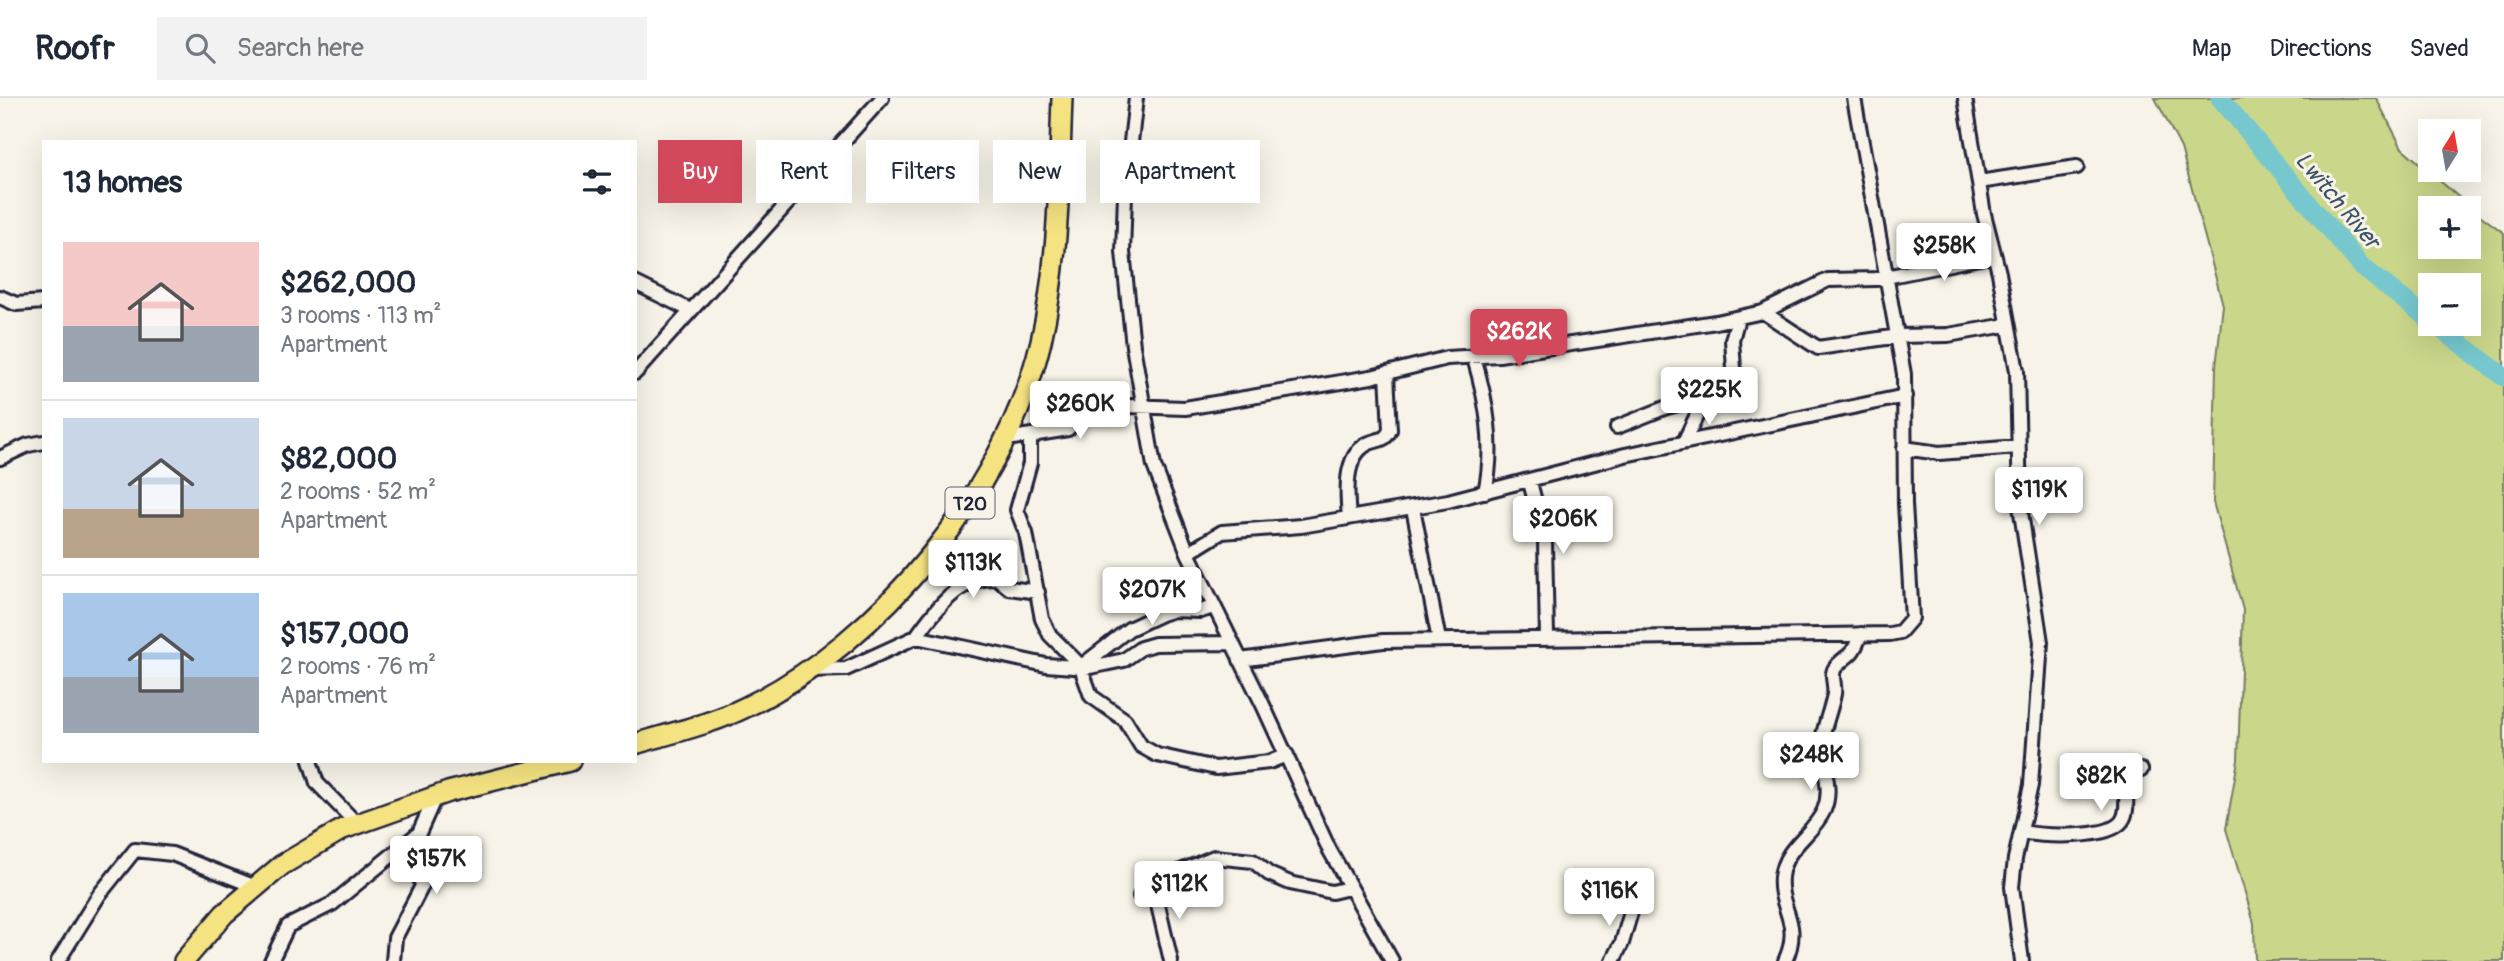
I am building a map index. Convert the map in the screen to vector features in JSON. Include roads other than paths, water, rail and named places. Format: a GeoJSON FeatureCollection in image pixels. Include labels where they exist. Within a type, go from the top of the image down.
{"type":"FeatureCollection","features":[{"type":"Feature","properties":{"kind":"main road","name":"T20"},"geometry":{"type":"LineString","coordinates":[[637,743],[745,708],[807,670],[865,624],[914,573],[975,497],[1007,439],[1031,375],[1049,303],[1060,178],[1062,98]]}},
{"type":"Feature","properties":{"kind":"main road"},"geometry":{"type":"LineString","coordinates":[[184,961],[224,914],[282,865],[356,823],[436,795],[562,763]]}},
{"type":"Feature","properties":{"kind":"street"},"geometry":{"type":"LineString","coordinates":[[637,371],[882,98]]}},
{"type":"Feature","properties":{"kind":"street"},"geometry":{"type":"LineString","coordinates":[[1136,98],[1125,195],[1123,253],[1143,409],[1154,466],[1188,553],[1213,607],[1233,643],[1349,888],[1392,961]]}},
{"type":"Feature","properties":{"kind":"street"},"geometry":{"type":"LineString","coordinates":[[1240,660],[1343,645],[1439,640],[1547,637],[1657,639],[1900,632],[1912,618],[1904,449],[1905,396],[1899,337],[1854,98]]}},
{"type":"Feature","properties":{"kind":"street"},"geometry":{"type":"LineString","coordinates":[[1965,98],[2019,397],[2018,447],[2022,527],[2039,622],[2042,660],[2031,785],[2012,887],[2022,961]]}},
{"type":"Feature","properties":{"kind":"street"},"geometry":{"type":"LineString","coordinates":[[1979,182],[2077,167]]}},
{"type":"Feature","properties":{"kind":"street"},"geometry":{"type":"LineString","coordinates":[[1007,439],[1068,429],[1085,411],[1098,405],[1118,404],[1143,409],[1185,408],[1387,374],[1439,359],[1474,358],[1738,318],[1763,312],[1828,281],[1887,277],[1994,255]]}},
{"type":"Feature","properties":{"kind":"street"},"geometry":{"type":"LineString","coordinates":[[637,284],[690,310]]}},
{"type":"Feature","properties":{"kind":"street"},"geometry":{"type":"LineString","coordinates":[[0,297],[16,303],[42,302]]}},
{"type":"Feature","properties":{"kind":"street"},"geometry":{"type":"LineString","coordinates":[[1763,312],[1818,348],[1899,337],[1948,335],[2007,325]]}},
{"type":"Feature","properties":{"kind":"street"},"geometry":{"type":"LineString","coordinates":[[1616,427],[1667,407],[1706,398],[1734,387],[1732,340],[1738,318]]}},
{"type":"Feature","properties":{"kind":"street"},"geometry":{"type":"LineString","coordinates":[[1474,358],[1490,435],[1485,492]]}},
{"type":"Feature","properties":{"kind":"street"},"geometry":{"type":"LineString","coordinates":[[1349,518],[1348,479],[1354,461],[1362,448],[1385,438],[1390,430],[1387,374]]}},
{"type":"Feature","properties":{"kind":"street"},"geometry":{"type":"LineString","coordinates":[[1188,553],[1222,532],[1301,526],[1413,508],[1530,482],[1684,442],[1905,396]]}},
{"type":"Feature","properties":{"kind":"street"},"geometry":{"type":"LineString","coordinates":[[1684,442],[1706,398]]}},
{"type":"Feature","properties":{"kind":"street"},"geometry":{"type":"LineString","coordinates":[[1036,435],[1030,440],[1030,463],[1017,510],[1026,533],[1046,630],[1080,667],[1091,695],[1125,720],[1147,751],[1216,768],[1269,762],[1287,755]]}},
{"type":"Feature","properties":{"kind":"street"},"geometry":{"type":"LineString","coordinates":[[0,457],[42,442]]}},
{"type":"Feature","properties":{"kind":"street"},"geometry":{"type":"LineString","coordinates":[[1904,449],[1939,453],[2018,447]]}},
{"type":"Feature","properties":{"kind":"street"},"geometry":{"type":"LineString","coordinates":[[1530,482],[1545,541],[1547,637]]}},
{"type":"Feature","properties":{"kind":"street"},"geometry":{"type":"LineString","coordinates":[[1413,508],[1439,640]]}},
{"type":"Feature","properties":{"kind":"street"},"geometry":{"type":"LineString","coordinates":[[807,670],[846,669],[916,637],[945,600],[972,582],[996,578],[1009,588],[1038,592]]}},
{"type":"Feature","properties":{"kind":"street"},"geometry":{"type":"LineString","coordinates":[[1080,667],[1129,629],[1161,614],[1174,610],[1201,611],[1213,607]]}},
{"type":"Feature","properties":{"kind":"street"},"geometry":{"type":"LineString","coordinates":[[1785,961],[1793,932],[1782,884],[1783,868],[1794,847],[1824,810],[1829,783],[1822,761],[1822,740],[1834,696],[1833,673],[1851,653],[1861,634]]}},
{"type":"Feature","properties":{"kind":"street"},"geometry":{"type":"LineString","coordinates":[[916,637],[1046,665],[1080,667],[1124,660],[1141,648],[1155,644],[1233,643]]}},
{"type":"Feature","properties":{"kind":"street"},"geometry":{"type":"LineString","coordinates":[[310,763],[317,783],[356,823]]}},
{"type":"Feature","properties":{"kind":"street"},"geometry":{"type":"LineString","coordinates":[[2022,832],[2073,835],[2114,827],[2124,816],[2126,784],[2134,772],[2141,770]]}},
{"type":"Feature","properties":{"kind":"street"},"geometry":{"type":"LineString","coordinates":[[271,961],[288,926],[332,904],[425,826],[436,795]]}},
{"type":"Feature","properties":{"kind":"street"},"geometry":{"type":"LineString","coordinates":[[393,961],[395,938],[422,886],[415,859],[401,847]]}},
{"type":"Feature","properties":{"kind":"street"},"geometry":{"type":"LineString","coordinates":[[58,961],[99,895],[135,850],[172,854],[256,887]]}},
{"type":"Feature","properties":{"kind":"street"},"geometry":{"type":"LineString","coordinates":[[1140,896],[1197,863],[1229,857],[1253,861],[1277,879],[1290,883],[1332,892],[1349,888]]}},
{"type":"Feature","properties":{"kind":"street"},"geometry":{"type":"LineString","coordinates":[[1154,888],[1171,961]]}},
{"type":"Feature","properties":{"kind":"street"},"geometry":{"type":"LineString","coordinates":[[1614,961],[1631,912]]}},
{"type":"Feature","properties":{"kind":"waterway","name":"Lwitch River"},"geometry":{"type":"LineString","coordinates":[[2220,98],[2362,267],[2418,311]]}},
{"type":"Feature","properties":{"kind":"waterway","name":"Lwitch River"},"geometry":{"type":"LineString","coordinates":[[2451,336],[2504,377]]}}]}
